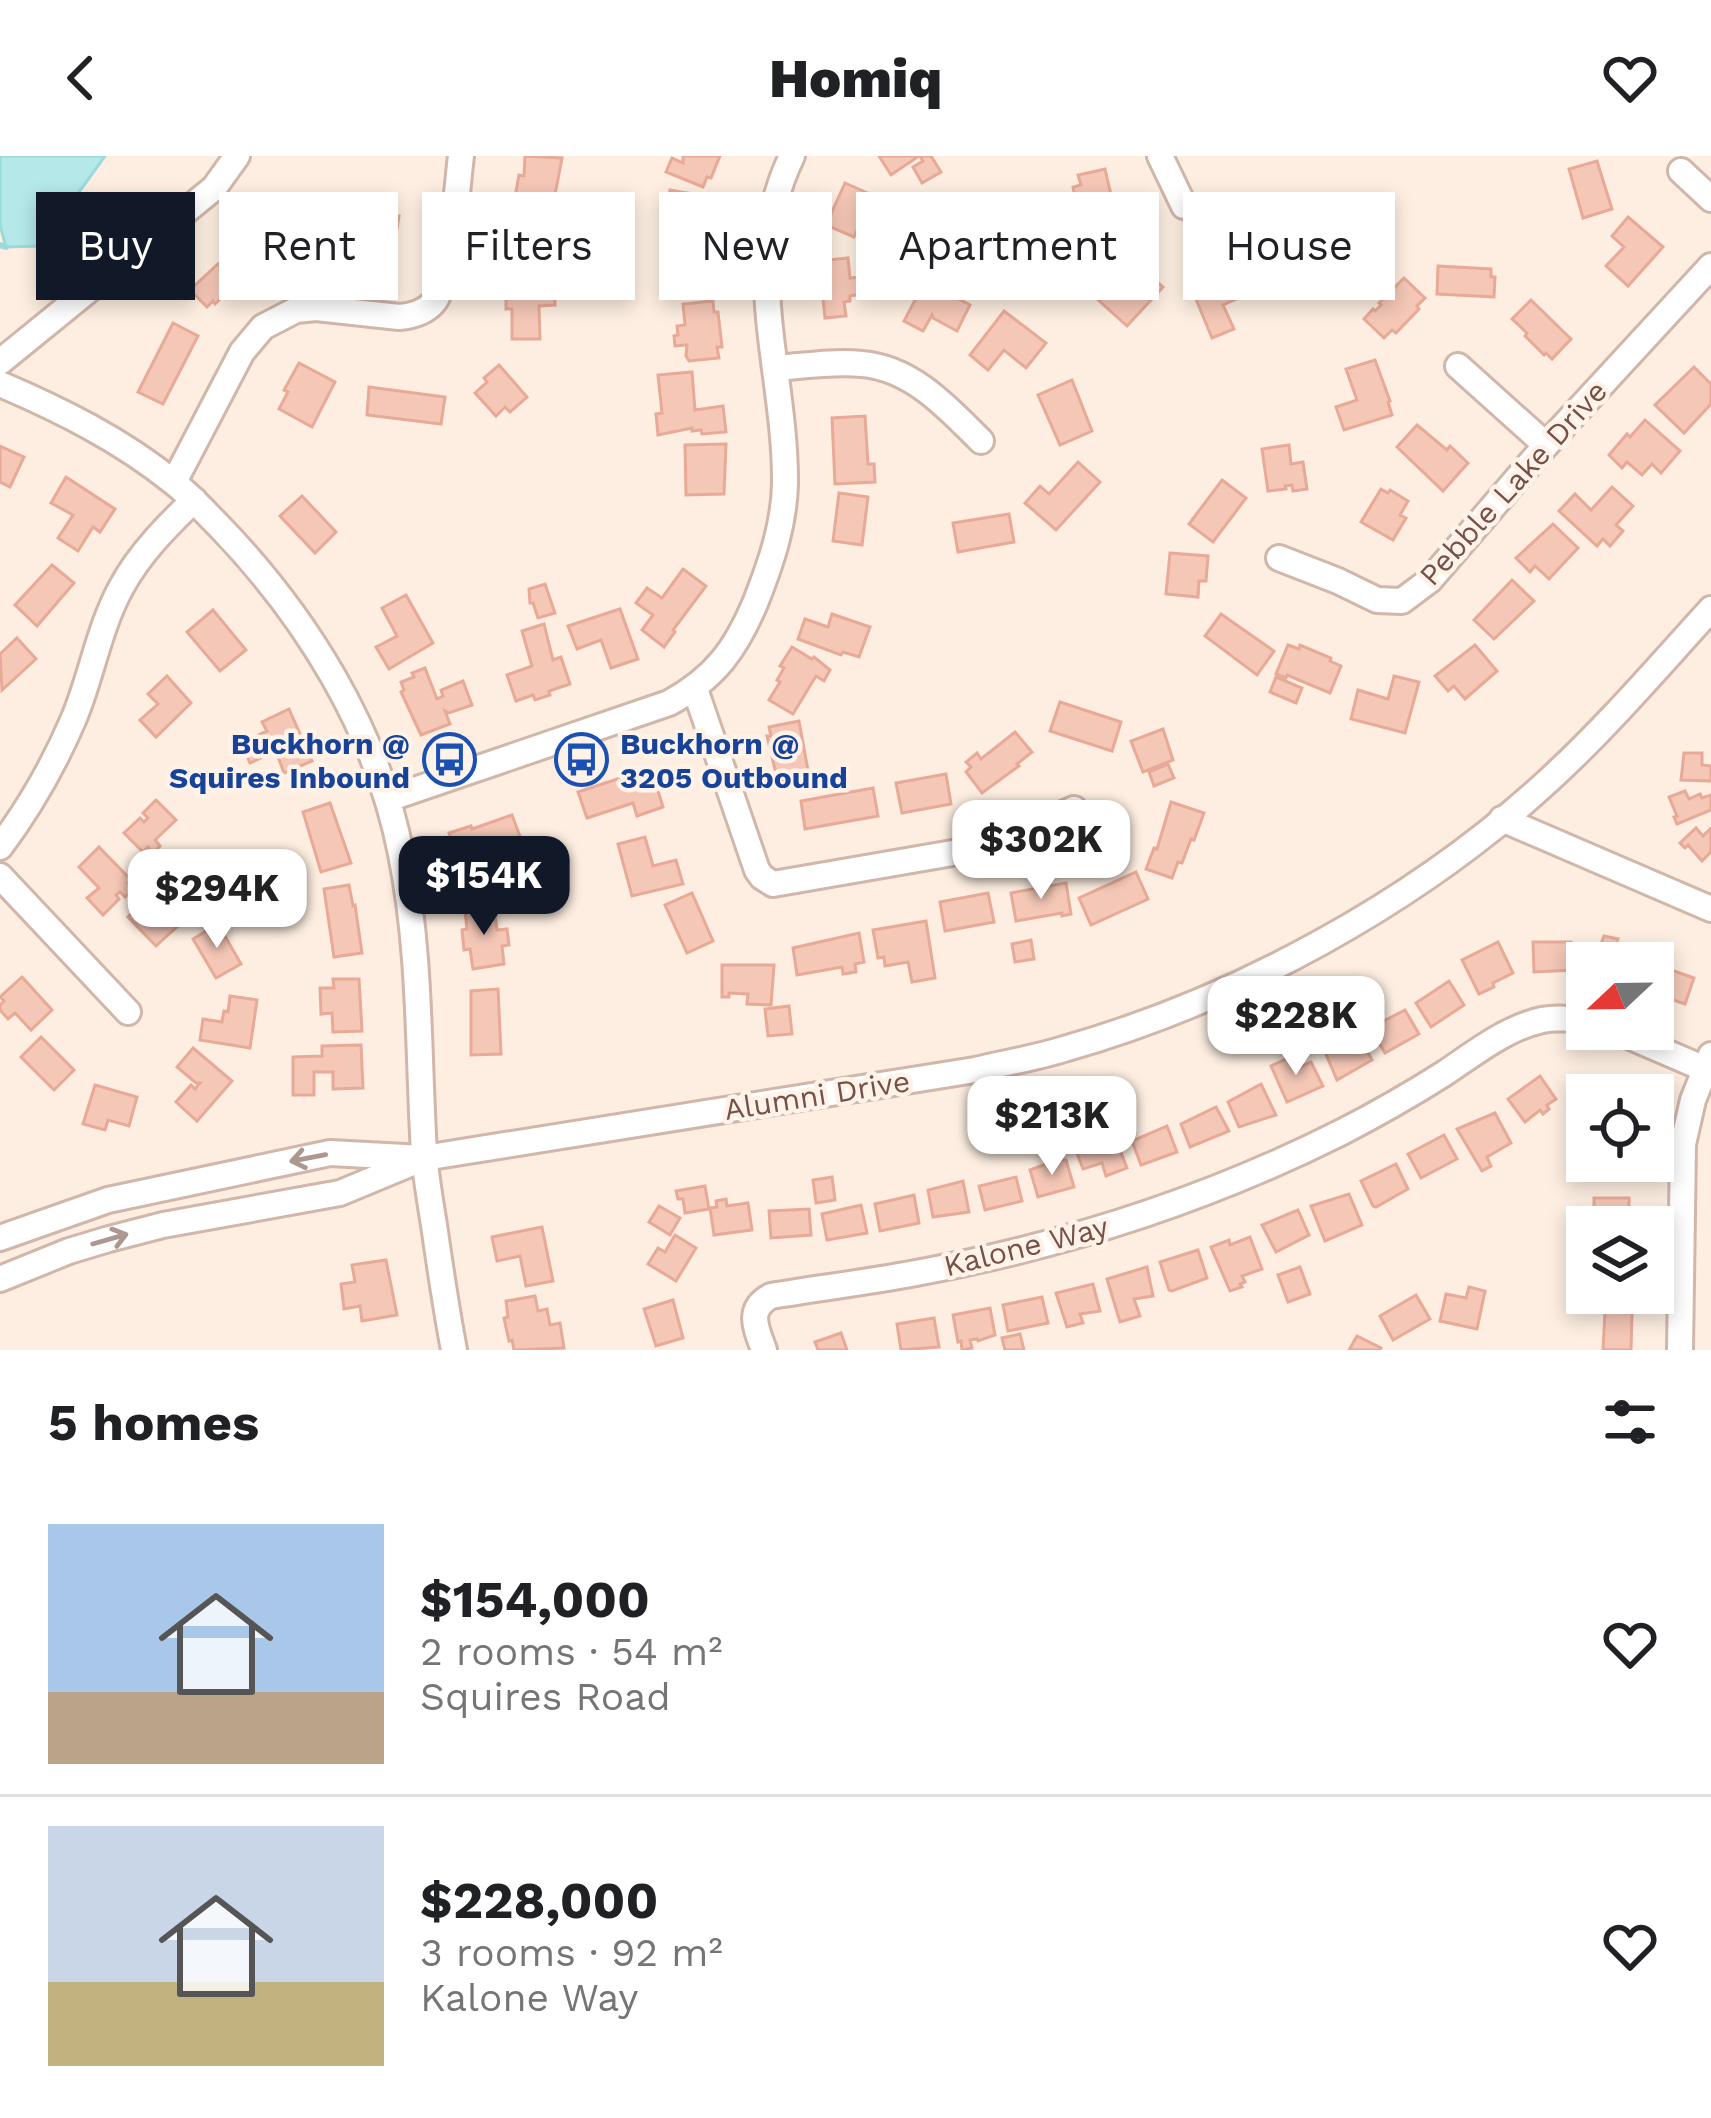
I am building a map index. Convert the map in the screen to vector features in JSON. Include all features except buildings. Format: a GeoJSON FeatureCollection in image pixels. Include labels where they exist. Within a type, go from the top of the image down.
{"type":"FeatureCollection","features":[{"type":"Feature","properties":{"kind":"street"},"geometry":{"type":"LineString","coordinates":[[0,362],[214,188],[237,156]]}},
{"type":"Feature","properties":{"kind":"street"},"geometry":{"type":"LineString","coordinates":[[174,482],[242,352],[262,327],[296,310],[399,317],[412,316],[433,304],[442,292],[461,156]]}},
{"type":"Feature","properties":{"kind":"street"},"geometry":{"type":"LineString","coordinates":[[388,799],[644,713],[695,689],[743,632],[766,577],[782,518],[784,469],[766,288],[767,232],[779,182],[792,156]]}},
{"type":"Feature","properties":{"kind":"street"},"geometry":{"type":"LineString","coordinates":[[1160,156],[1183,204]]}},
{"type":"Feature","properties":{"kind":"street"},"geometry":{"type":"LineString","coordinates":[[1681,171],[1711,199]]}},
{"type":"Feature","properties":{"kind":"street","name":"Pebble Lake Drive"},"geometry":{"type":"LineString","coordinates":[[1279,558],[1377,600],[1402,601],[1430,580],[1711,266]]}},
{"type":"Feature","properties":{"kind":"street"},"geometry":{"type":"LineString","coordinates":[[775,368],[848,363],[887,369],[941,401],[981,442]]}},
{"type":"Feature","properties":{"kind":"street"},"geometry":{"type":"LineString","coordinates":[[1458,366],[1546,445]]}},
{"type":"Feature","properties":{"kind":"street"},"geometry":{"type":"LineString","coordinates":[[0,384],[75,418],[194,500],[249,557],[302,625],[328,666],[364,742],[388,799],[411,918],[424,1158],[454,1350]]}},
{"type":"Feature","properties":{"kind":"street"},"geometry":{"type":"LineString","coordinates":[[0,847],[49,772],[74,718],[122,585],[194,500]]}},
{"type":"Feature","properties":{"kind":"street","name":"Alumni Drive"},"geometry":{"type":"LineString","coordinates":[[0,1238],[108,1200],[330,1153],[424,1158],[975,1070],[1064,1049],[1173,1012],[1264,971],[1390,900],[1453,858],[1547,782],[1711,609]]}},
{"type":"Feature","properties":{"kind":"street"},"geometry":{"type":"LineString","coordinates":[[695,689],[757,870],[773,884],[970,850],[1074,809]]}},
{"type":"Feature","properties":{"kind":"street"},"geometry":{"type":"LineString","coordinates":[[1502,819],[1711,909]]}},
{"type":"Feature","properties":{"kind":"street"},"geometry":{"type":"LineString","coordinates":[[0,876],[128,1012]]}},
{"type":"Feature","properties":{"kind":"street","name":"Kalone Way"},"geometry":{"type":"LineString","coordinates":[[764,1350],[754,1311],[771,1296],[1001,1255],[1152,1211],[1346,1130],[1522,1027],[1566,1018]]}},
{"type":"Feature","properties":{"kind":"street"},"geometry":{"type":"LineString","coordinates":[[1673,1050],[1708,1062],[1683,1144],[1680,1350]]}},
{"type":"Feature","properties":{"kind":"street","name":"Alumni Drive"},"geometry":{"type":"LineString","coordinates":[[0,1279],[109,1239],[340,1192],[424,1158]]}},
{"type":"Feature","properties":{"kind":"water"},"geometry":{"type":"Polygon","coordinates":[[[0,156],[105,156],[79,192],[36,192],[36,246],[6,247],[0,225],[0,156]]]}},
{"type":"Feature","properties":{"kind":"waterway"},"geometry":{"type":"LineString","coordinates":[[0,245],[6,247]]}},
{"type":"Feature","properties":{"kind":"place","name":"Buckhorn @ Squires Inbound"},"geometry":{"type":"Point","coordinates":[449,760]}},
{"type":"Feature","properties":{"kind":"place","name":"Buckhorn @ 3205 Outbound"},"geometry":{"type":"Point","coordinates":[581,760]}}]}
